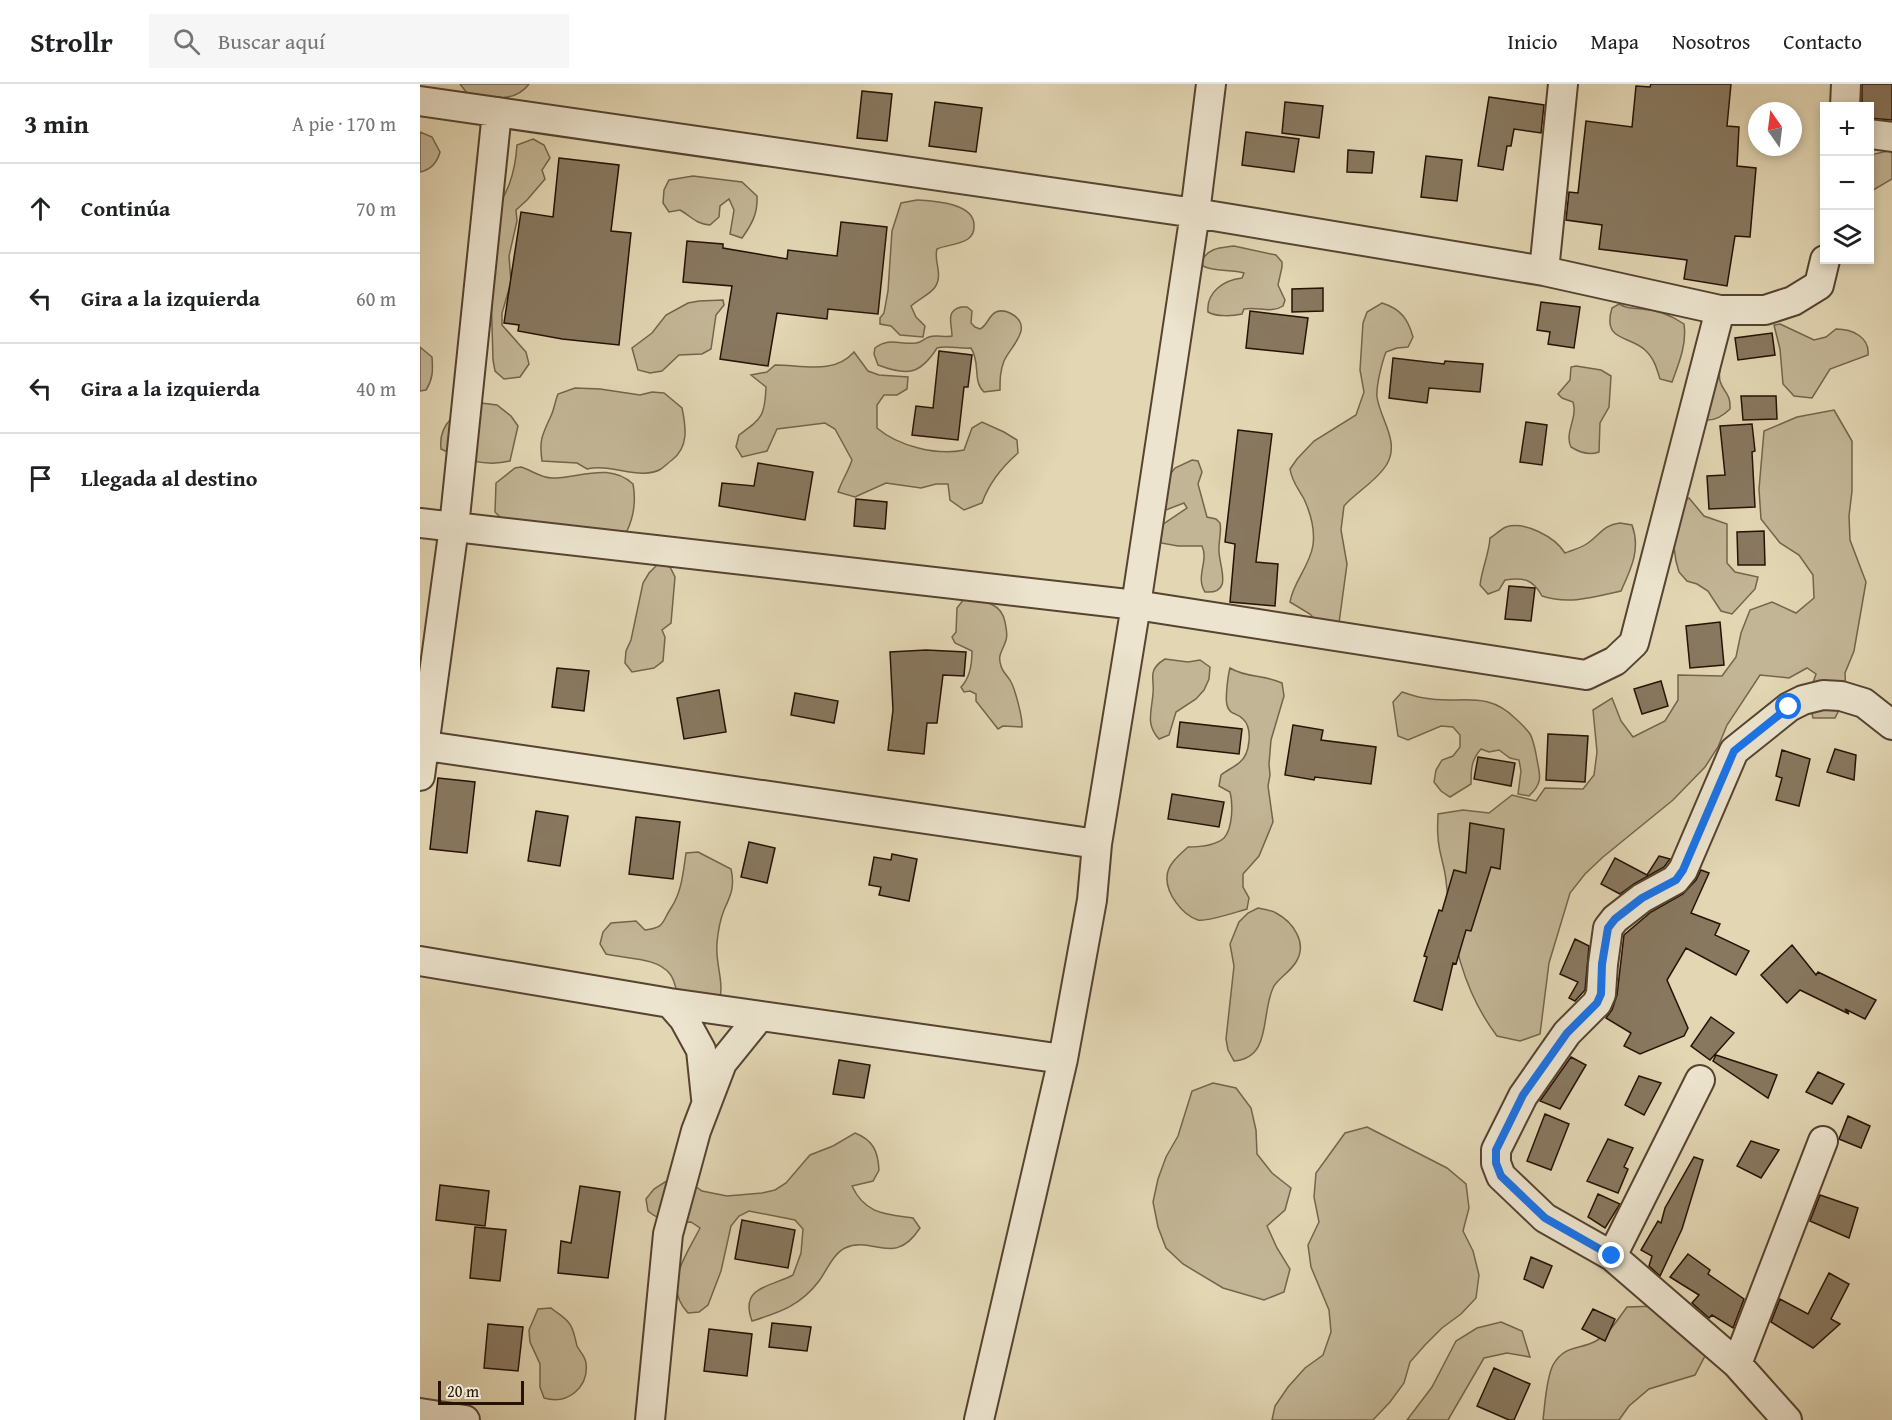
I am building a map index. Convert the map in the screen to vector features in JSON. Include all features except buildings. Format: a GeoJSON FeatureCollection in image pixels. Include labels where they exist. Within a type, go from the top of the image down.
{"type":"FeatureCollection","features":[{"type":"Feature","properties":{"kind":"street"},"geometry":{"type":"LineString","coordinates":[[979,1420],[1063,1059],[1092,900],[1097,844],[1136,605],[1195,213],[1211,84]]}},
{"type":"Feature","properties":{"kind":"street"},"geometry":{"type":"LineString","coordinates":[[1544,271],[1563,84]]}},
{"type":"Feature","properties":{"kind":"street"},"geometry":{"type":"LineString","coordinates":[[1845,102],[1846,84]]}},
{"type":"Feature","properties":{"kind":"street"},"geometry":{"type":"LineString","coordinates":[[420,101],[1195,213],[1544,271],[1720,310],[1766,310],[1793,301],[1819,285],[1824,264]]}},
{"type":"Feature","properties":{"kind":"street"},"geometry":{"type":"LineString","coordinates":[[420,776],[422,746],[454,527],[497,112]]}},
{"type":"Feature","properties":{"kind":"street"},"geometry":{"type":"LineString","coordinates":[[1874,135],[1892,137]]}},
{"type":"Feature","properties":{"kind":"street"},"geometry":{"type":"LineString","coordinates":[[420,523],[1136,605],[1586,675],[1615,662],[1634,643],[1720,310]]}},
{"type":"Feature","properties":{"kind":"street"},"geometry":{"type":"LineString","coordinates":[[1787,1420],[1737,1364],[1612,1256],[1545,1218],[1501,1176],[1496,1163],[1496,1150],[1523,1095],[1567,1033],[1597,1003],[1601,994],[1602,964],[1608,928],[1615,919],[1642,898],[1676,880],[1683,870],[1734,751],[1789,707],[1803,700],[1823,695],[1841,696],[1864,703],[1892,725]]}},
{"type":"Feature","properties":{"kind":"street"},"geometry":{"type":"LineString","coordinates":[[422,746],[1097,844]]}},
{"type":"Feature","properties":{"kind":"street"},"geometry":{"type":"LineString","coordinates":[[420,960],[670,1003],[1063,1059]]}},
{"type":"Feature","properties":{"kind":"street"},"geometry":{"type":"LineString","coordinates":[[670,1003],[684,1018],[701,1050],[706,1103]]}},
{"type":"Feature","properties":{"kind":"street"},"geometry":{"type":"LineString","coordinates":[[650,1420],[668,1234],[696,1131],[722,1063],[760,1016]]}},
{"type":"Feature","properties":{"kind":"street"},"geometry":{"type":"LineString","coordinates":[[1612,1256],[1700,1080]]}},
{"type":"Feature","properties":{"kind":"street"},"geometry":{"type":"LineString","coordinates":[[1737,1364],[1823,1141]]}},
{"type":"Feature","properties":{"kind":"street"},"geometry":{"type":"LineString","coordinates":[[420,1413],[465,1420]]}},
{"type":"Feature","properties":{"kind":"shaded area"},"geometry":{"type":"Polygon","coordinates":[[[460,84],[529,84],[516,95],[501,98],[467,93],[460,84]]]}},
{"type":"Feature","properties":{"kind":"shaded area"},"geometry":{"type":"Polygon","coordinates":[[[420,132],[432,137],[440,152],[433,165],[420,172],[420,132]]]}},
{"type":"Feature","properties":{"kind":"shaded area"},"geometry":{"type":"Polygon","coordinates":[[[533,139],[544,145],[550,158],[542,170],[545,179],[516,210],[517,221],[509,256],[511,282],[502,313],[502,325],[526,352],[529,364],[520,377],[504,379],[495,371],[493,360],[489,220],[509,185],[517,145],[533,139]]]}},
{"type":"Feature","properties":{"kind":"shaded area"},"geometry":{"type":"Polygon","coordinates":[[[1892,150],[1892,179],[1874,190],[1874,156],[1874,154],[1892,150]]]}},
{"type":"Feature","properties":{"kind":"shaded area"},"geometry":{"type":"Polygon","coordinates":[[[693,176],[742,182],[757,196],[754,218],[742,238],[730,234],[734,210],[729,199],[720,206],[719,217],[710,225],[698,222],[680,210],[669,212],[663,203],[664,190],[669,180],[693,176]]]}},
{"type":"Feature","properties":{"kind":"shaded area"},"geometry":{"type":"Polygon","coordinates":[[[917,200],[961,208],[973,219],[974,227],[968,239],[937,249],[939,277],[935,288],[911,306],[916,317],[925,326],[923,337],[900,335],[891,326],[880,324],[888,291],[892,231],[901,203],[917,200]]]}},
{"type":"Feature","properties":{"kind":"shaded area"},"geometry":{"type":"Polygon","coordinates":[[[1234,246],[1276,255],[1282,262],[1278,285],[1285,300],[1283,306],[1269,310],[1244,309],[1242,314],[1234,315],[1208,312],[1213,293],[1223,284],[1242,278],[1244,273],[1207,268],[1203,266],[1202,260],[1212,250],[1234,246]]]}},
{"type":"Feature","properties":{"kind":"shaded area"},"geometry":{"type":"Polygon","coordinates":[[[723,300],[724,305],[716,315],[711,349],[702,354],[679,355],[662,371],[650,373],[638,370],[632,348],[652,333],[666,315],[688,303],[723,300]]]}},
{"type":"Feature","properties":{"kind":"shaded area"},"geometry":{"type":"Polygon","coordinates":[[[1382,303],[1394,308],[1403,316],[1413,337],[1408,347],[1386,352],[1378,381],[1377,397],[1390,438],[1390,455],[1387,464],[1378,476],[1344,506],[1341,530],[1347,564],[1339,623],[1318,623],[1310,614],[1290,602],[1294,588],[1309,560],[1313,545],[1313,527],[1304,499],[1290,469],[1314,441],[1356,415],[1364,392],[1360,370],[1363,323],[1367,312],[1382,303]]]}},
{"type":"Feature","properties":{"kind":"shaded area"},"geometry":{"type":"Polygon","coordinates":[[[1619,304],[1628,308],[1658,312],[1684,324],[1680,361],[1672,382],[1660,379],[1653,360],[1645,350],[1614,332],[1610,319],[1612,308],[1619,304]]]}},
{"type":"Feature","properties":{"kind":"shaded area"},"geometry":{"type":"Polygon","coordinates":[[[961,307],[967,307],[972,311],[971,323],[980,329],[993,314],[1000,311],[1010,313],[1021,324],[1019,337],[1003,365],[1000,390],[984,392],[980,388],[976,360],[971,348],[937,348],[925,364],[912,371],[897,371],[878,365],[874,354],[875,348],[885,343],[916,343],[932,336],[952,336],[951,315],[961,307]]]}},
{"type":"Feature","properties":{"kind":"shaded area"},"geometry":{"type":"Polygon","coordinates":[[[1780,324],[1814,340],[1826,337],[1836,329],[1854,332],[1866,343],[1868,355],[1830,369],[1812,398],[1794,396],[1783,384],[1780,349],[1774,325],[1780,324]]]}},
{"type":"Feature","properties":{"kind":"shaded area"},"geometry":{"type":"Polygon","coordinates":[[[420,347],[432,357],[432,367],[431,378],[426,390],[420,391],[420,347]]]}},
{"type":"Feature","properties":{"kind":"shaded area"},"geometry":{"type":"Polygon","coordinates":[[[854,352],[868,371],[879,375],[908,377],[907,389],[897,395],[884,395],[877,405],[877,428],[896,440],[918,448],[942,452],[964,450],[972,428],[982,422],[1017,440],[1018,453],[997,476],[982,503],[964,510],[950,500],[948,484],[921,488],[886,483],[855,497],[838,492],[852,460],[835,429],[825,423],[777,429],[767,451],[742,457],[736,447],[739,435],[757,421],[763,411],[765,397],[766,387],[751,375],[767,372],[775,365],[817,367],[837,364],[854,352]]]}},
{"type":"Feature","properties":{"kind":"shaded area"},"geometry":{"type":"Polygon","coordinates":[[[1723,355],[1719,378],[1728,396],[1730,409],[1719,418],[1705,420],[1723,355]]]}},
{"type":"Feature","properties":{"kind":"shaded area"},"geometry":{"type":"Polygon","coordinates":[[[1571,367],[1601,370],[1611,376],[1609,407],[1600,423],[1599,452],[1592,454],[1571,447],[1569,436],[1574,414],[1573,402],[1558,394],[1570,380],[1571,367]]]}},
{"type":"Feature","properties":{"kind":"shaded area"},"geometry":{"type":"Polygon","coordinates":[[[575,388],[640,395],[652,392],[664,393],[682,408],[685,436],[681,449],[661,469],[644,473],[605,468],[587,469],[577,463],[542,461],[542,438],[558,394],[575,388]]]}},
{"type":"Feature","properties":{"kind":"shaded area"},"geometry":{"type":"Polygon","coordinates":[[[481,403],[497,405],[511,416],[518,426],[510,461],[483,463],[441,449],[443,432],[451,419],[457,413],[481,403]]]}},
{"type":"Feature","properties":{"kind":"shaded area"},"geometry":{"type":"Polygon","coordinates":[[[1834,410],[1852,441],[1850,540],[1866,582],[1854,651],[1845,673],[1846,696],[1835,718],[1813,718],[1808,697],[1816,674],[1807,668],[1789,678],[1760,675],[1727,725],[1718,747],[1705,767],[1673,800],[1603,857],[1570,893],[1549,963],[1540,1034],[1520,1041],[1497,1036],[1475,1000],[1461,963],[1439,847],[1438,814],[1463,810],[1489,813],[1512,795],[1536,801],[1545,788],[1583,789],[1594,775],[1597,752],[1593,710],[1612,698],[1621,721],[1633,737],[1665,721],[1678,700],[1678,675],[1722,676],[1736,657],[1741,633],[1750,610],[1772,602],[1796,613],[1814,598],[1813,575],[1799,555],[1780,543],[1761,519],[1759,489],[1764,431],[1797,417],[1834,410]]]}},
{"type":"Feature","properties":{"kind":"shaded area"},"geometry":{"type":"Polygon","coordinates":[[[1192,460],[1198,461],[1202,472],[1198,484],[1207,517],[1216,519],[1220,523],[1219,552],[1223,579],[1222,585],[1214,592],[1205,592],[1202,586],[1204,552],[1202,546],[1161,543],[1162,525],[1187,508],[1184,503],[1158,513],[1171,473],[1175,468],[1192,460]]]}},
{"type":"Feature","properties":{"kind":"shaded area"},"geometry":{"type":"Polygon","coordinates":[[[521,467],[548,478],[604,472],[624,477],[633,484],[634,496],[633,514],[627,531],[622,533],[583,527],[512,529],[495,512],[496,483],[515,468],[521,467]]]}},
{"type":"Feature","properties":{"kind":"shaded area"},"geometry":{"type":"Polygon","coordinates":[[[1689,498],[1704,516],[1727,524],[1727,563],[1735,572],[1758,577],[1755,589],[1732,614],[1721,611],[1708,591],[1687,581],[1679,572],[1671,527],[1679,505],[1689,498]]]}},
{"type":"Feature","properties":{"kind":"shaded area"},"geometry":{"type":"Polygon","coordinates":[[[1620,523],[1632,525],[1635,534],[1635,551],[1621,591],[1582,599],[1562,600],[1542,596],[1535,586],[1522,579],[1505,580],[1499,590],[1488,594],[1480,585],[1490,538],[1506,527],[1530,528],[1554,541],[1565,553],[1585,545],[1602,530],[1620,523]]]}},
{"type":"Feature","properties":{"kind":"shaded area"},"geometry":{"type":"Polygon","coordinates":[[[658,564],[670,567],[675,577],[671,623],[662,630],[665,637],[663,661],[654,668],[632,672],[625,663],[626,651],[631,640],[643,583],[658,564]]]}},
{"type":"Feature","properties":{"kind":"shaded area"},"geometry":{"type":"Polygon","coordinates":[[[964,599],[989,603],[1003,615],[1007,636],[1000,655],[1000,662],[1015,691],[1022,727],[1003,726],[998,729],[976,701],[976,694],[970,691],[964,692],[961,687],[968,675],[972,651],[955,643],[952,637],[956,632],[957,608],[964,599]]]}},
{"type":"Feature","properties":{"kind":"shaded area"},"geometry":{"type":"Polygon","coordinates":[[[1165,659],[1188,662],[1200,660],[1210,667],[1209,679],[1204,690],[1196,699],[1176,712],[1169,735],[1159,739],[1151,723],[1153,675],[1159,663],[1165,659]]]}},
{"type":"Feature","properties":{"kind":"shaded area"},"geometry":{"type":"Polygon","coordinates":[[[1230,668],[1282,683],[1284,696],[1271,740],[1269,764],[1268,786],[1273,822],[1259,856],[1243,874],[1243,887],[1249,898],[1247,909],[1198,920],[1176,903],[1169,890],[1167,877],[1174,860],[1188,847],[1216,843],[1224,838],[1229,828],[1232,815],[1231,797],[1230,792],[1219,786],[1221,775],[1243,758],[1249,741],[1246,723],[1230,711],[1227,705],[1230,668]]]}},
{"type":"Feature","properties":{"kind":"shaded area"},"geometry":{"type":"Polygon","coordinates":[[[1402,692],[1437,700],[1483,701],[1505,710],[1525,728],[1532,738],[1540,777],[1534,791],[1529,796],[1518,794],[1521,771],[1519,760],[1510,758],[1499,750],[1489,752],[1481,749],[1472,765],[1471,784],[1450,797],[1441,791],[1434,782],[1436,770],[1442,760],[1453,756],[1460,747],[1460,735],[1453,727],[1441,726],[1408,740],[1398,736],[1393,702],[1402,692]]]}},
{"type":"Feature","properties":{"kind":"shaded area"},"geometry":{"type":"Polygon","coordinates":[[[698,852],[731,869],[733,880],[717,939],[721,988],[719,1004],[678,997],[673,979],[664,968],[641,960],[606,954],[600,944],[603,932],[611,923],[636,921],[645,930],[660,926],[678,895],[686,853],[698,852]]]}},
{"type":"Feature","properties":{"kind":"shaded area"},"geometry":{"type":"Polygon","coordinates":[[[1258,908],[1274,912],[1293,927],[1299,941],[1299,955],[1294,966],[1274,986],[1260,1043],[1255,1052],[1246,1058],[1234,1061],[1228,1050],[1226,1039],[1234,966],[1230,944],[1239,922],[1248,913],[1258,908]]]}},
{"type":"Feature","properties":{"kind":"shaded area"},"geometry":{"type":"Polygon","coordinates":[[[1213,1083],[1236,1088],[1251,1108],[1256,1130],[1257,1154],[1272,1173],[1291,1188],[1285,1210],[1267,1226],[1290,1269],[1284,1292],[1264,1300],[1223,1288],[1183,1264],[1166,1248],[1158,1227],[1153,1202],[1166,1157],[1178,1136],[1192,1091],[1213,1083]]]}},
{"type":"Feature","properties":{"kind":"shaded area"},"geometry":{"type":"Polygon","coordinates":[[[1367,1127],[1447,1168],[1466,1184],[1469,1208],[1463,1231],[1473,1251],[1479,1275],[1476,1298],[1461,1314],[1442,1328],[1410,1362],[1404,1383],[1373,1420],[1272,1420],[1275,1406],[1288,1387],[1305,1368],[1323,1355],[1331,1332],[1329,1310],[1311,1267],[1308,1245],[1319,1222],[1314,1197],[1316,1173],[1345,1133],[1367,1127]]]}},
{"type":"Feature","properties":{"kind":"shaded area"},"geometry":{"type":"Polygon","coordinates":[[[855,1133],[866,1139],[873,1147],[879,1170],[873,1181],[852,1186],[863,1202],[877,1211],[913,1218],[920,1228],[910,1240],[901,1246],[892,1248],[855,1245],[845,1248],[834,1258],[819,1281],[798,1302],[781,1311],[752,1321],[749,1309],[753,1294],[759,1289],[793,1275],[801,1253],[803,1229],[795,1220],[749,1211],[739,1216],[731,1226],[721,1271],[708,1305],[699,1312],[688,1313],[680,1302],[677,1281],[683,1260],[700,1228],[691,1222],[679,1223],[663,1220],[648,1211],[646,1199],[654,1189],[668,1180],[692,1184],[702,1191],[727,1196],[775,1190],[786,1183],[810,1155],[833,1146],[855,1133]]]}},
{"type":"Feature","properties":{"kind":"shaded area"},"geometry":{"type":"Polygon","coordinates":[[[1658,1306],[1706,1354],[1695,1375],[1649,1389],[1629,1406],[1619,1420],[1543,1420],[1549,1377],[1558,1358],[1568,1351],[1601,1338],[1627,1307],[1658,1306]]]}},
{"type":"Feature","properties":{"kind":"shaded area"},"geometry":{"type":"Polygon","coordinates":[[[551,1308],[571,1325],[577,1346],[586,1363],[584,1380],[580,1387],[568,1397],[553,1400],[544,1398],[540,1387],[540,1364],[530,1342],[529,1330],[538,1309],[551,1308]]]}},
{"type":"Feature","properties":{"kind":"shaded area"},"geometry":{"type":"Polygon","coordinates":[[[1501,1322],[1522,1331],[1530,1357],[1507,1353],[1484,1358],[1448,1420],[1407,1420],[1432,1387],[1456,1341],[1477,1328],[1501,1322]]]}},
{"type":"Feature","properties":{"kind":"route"},"geometry":{"type":"LineString","coordinates":[[1612,1256],[1545,1218],[1501,1176],[1496,1163],[1496,1150],[1523,1095],[1567,1033],[1597,1003],[1601,994],[1602,964],[1608,928],[1615,919],[1642,898],[1676,880],[1683,870],[1734,751],[1789,707]]}}]}
